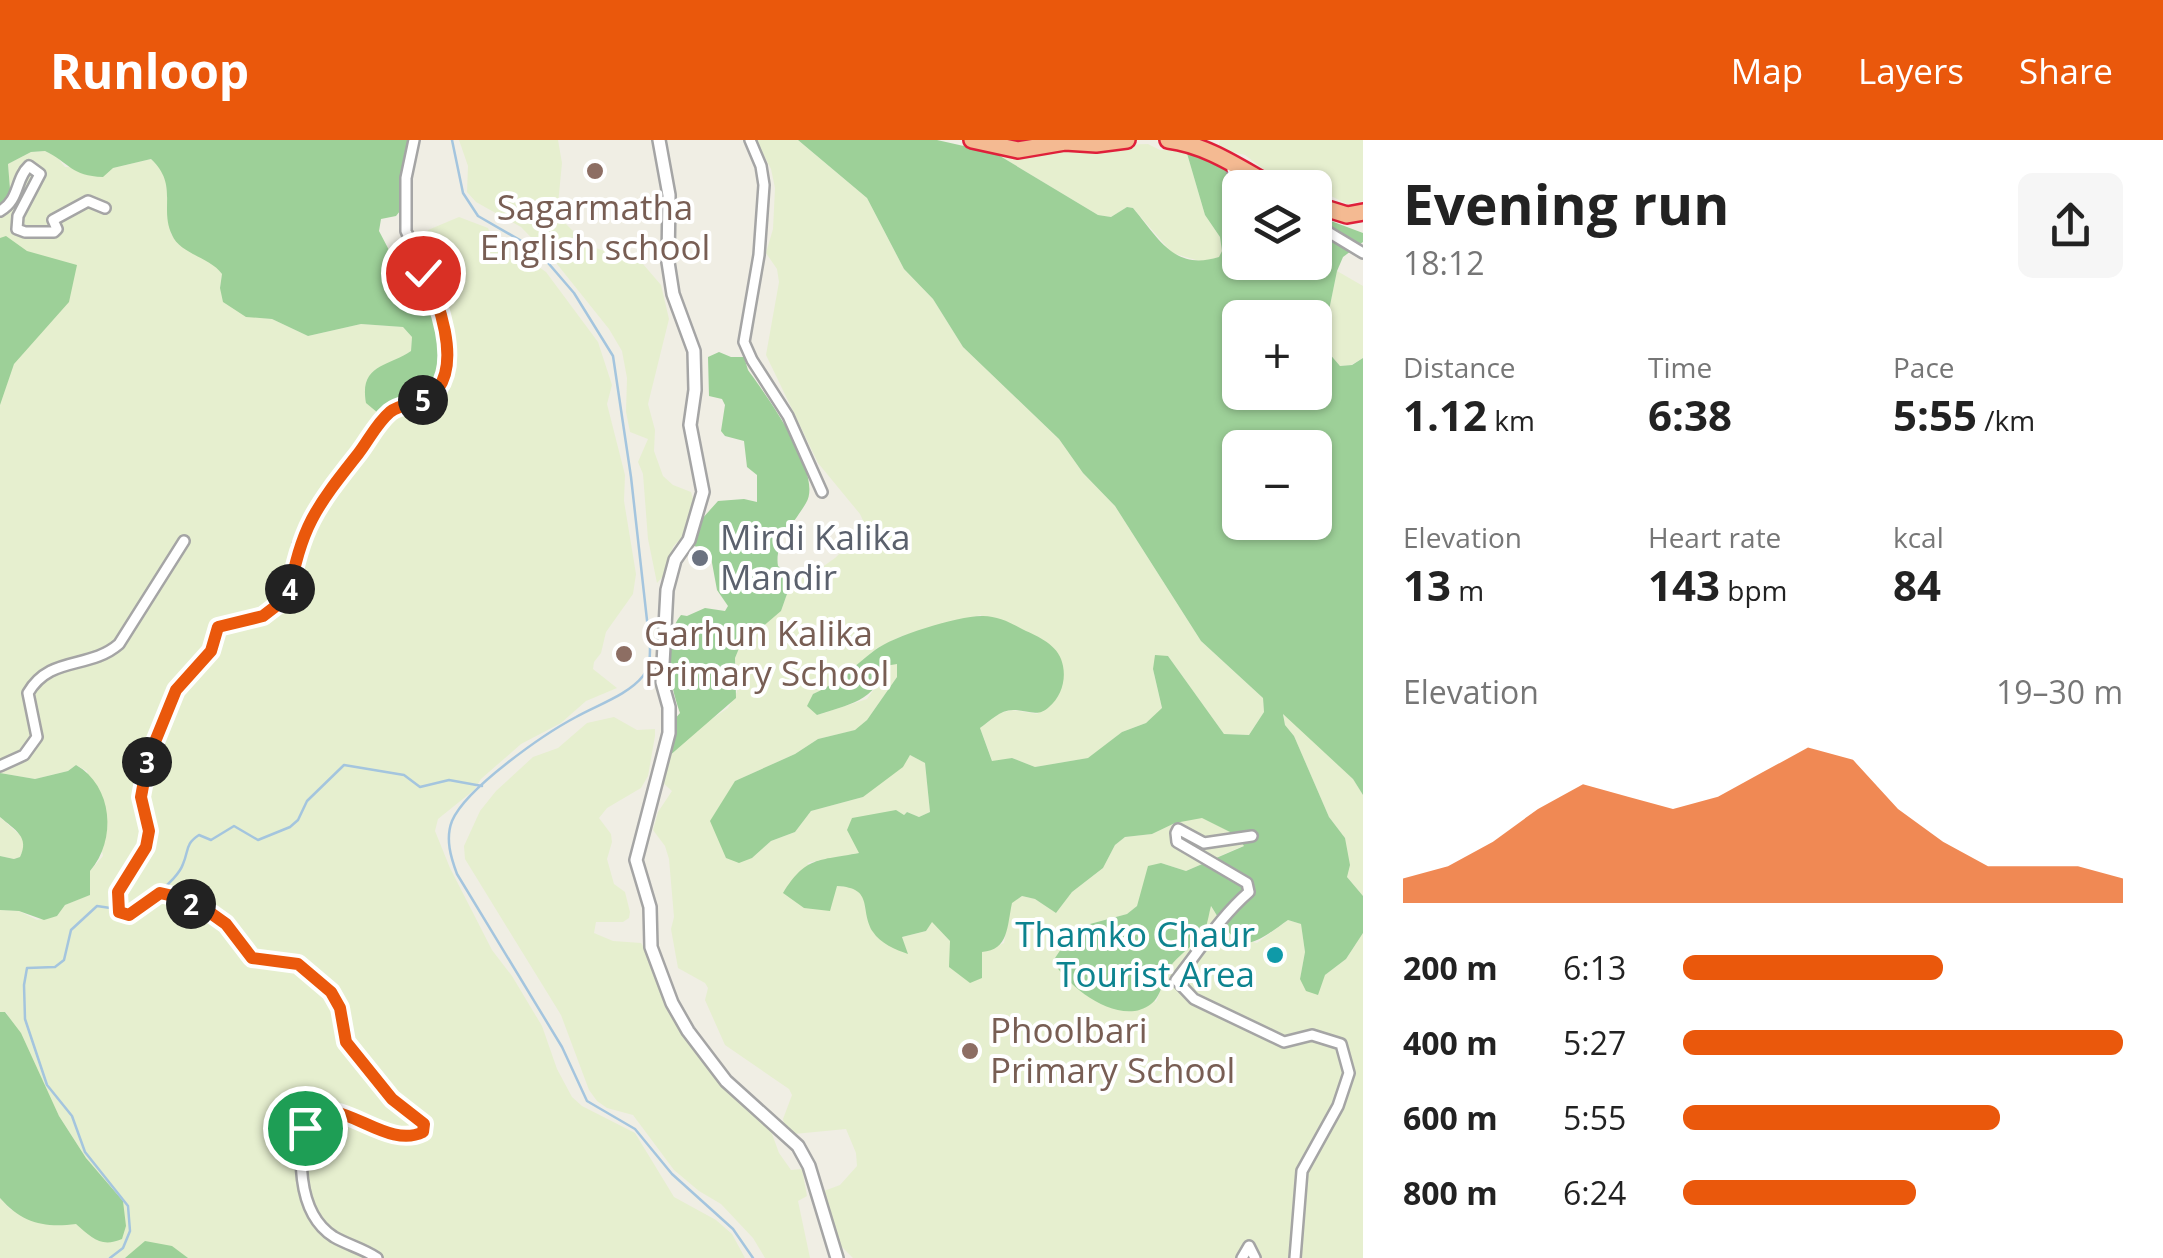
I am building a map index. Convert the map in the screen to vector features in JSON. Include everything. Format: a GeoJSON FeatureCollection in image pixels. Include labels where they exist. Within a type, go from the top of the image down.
{"type":"FeatureCollection","features":[{"type":"Feature","properties":{"kind":"highway"},"geometry":{"type":"LineString","coordinates":[[972,140],[1018,150],[1065,142],[1128,140]]}},
{"type":"Feature","properties":{"kind":"highway"},"geometry":{"type":"LineString","coordinates":[[1168,140],[1186,142],[1244,170]]}},
{"type":"Feature","properties":{"kind":"highway"},"geometry":{"type":"LineString","coordinates":[[1332,211],[1347,215],[1363,212]]}},
{"type":"Feature","properties":{"kind":"street"},"geometry":{"type":"LineString","coordinates":[[378,1258],[333,1236],[312,1213],[302,1173],[306,1121],[310,1112],[334,1112],[367,1127],[413,1137],[423,1132],[424,1124],[392,1099],[346,1042],[340,1008],[331,992],[298,964],[252,958],[226,924],[182,898],[160,893],[129,915],[119,912],[118,892],[146,847],[149,831],[141,797],[148,759],[176,690],[211,651],[218,627],[263,616],[289,596],[298,546],[309,523],[374,428],[394,409],[423,400],[440,387],[447,356],[446,334],[431,286],[406,232],[406,178],[414,140]]}},
{"type":"Feature","properties":{"kind":"street"},"geometry":{"type":"LineString","coordinates":[[659,140],[669,195],[668,262],[673,294],[694,351],[695,390],[690,425],[703,492],[689,540],[675,560],[667,590],[662,682],[669,707],[669,732],[636,860],[650,907],[651,947],[672,1003],[726,1081],[798,1146],[809,1166],[837,1258]]}},
{"type":"Feature","properties":{"kind":"street"},"geometry":{"type":"LineString","coordinates":[[750,140],[764,185],[759,255],[744,342],[788,416],[822,492]]}},
{"type":"Feature","properties":{"kind":"street"},"geometry":{"type":"LineString","coordinates":[[1216,154],[1234,170]]}},
{"type":"Feature","properties":{"kind":"street"},"geometry":{"type":"LineString","coordinates":[[0,211],[13,202],[23,171],[29,166],[40,174],[18,216],[17,228],[26,232],[54,232],[57,229],[53,220],[88,201],[105,208]]}},
{"type":"Feature","properties":{"kind":"street"},"geometry":{"type":"LineString","coordinates":[[1332,235],[1363,254]]}},
{"type":"Feature","properties":{"kind":"street"},"geometry":{"type":"LineString","coordinates":[[0,766],[24,756],[37,737],[28,692],[37,677],[60,665],[107,654],[119,644],[184,541]]}},
{"type":"Feature","properties":{"kind":"street"},"geometry":{"type":"LineString","coordinates":[[1252,836],[1204,844],[1178,830],[1176,833],[1177,842],[1248,883],[1250,892],[1226,912],[1176,980],[1194,999],[1284,1042],[1312,1035],[1341,1044],[1349,1073],[1338,1106],[1302,1171],[1295,1258]]}},
{"type":"Feature","properties":{"kind":"street"},"geometry":{"type":"LineString","coordinates":[[1242,1258],[1249,1246],[1255,1258]]}},
{"type":"Feature","properties":{"kind":"green space"},"geometry":{"type":"Polygon","coordinates":[[[0,140],[410,140],[400,211],[396,216],[381,219],[379,231],[390,252],[412,261],[427,285],[442,342],[440,376],[429,389],[378,413],[366,403],[367,381],[377,368],[411,351],[412,337],[403,327],[361,324],[308,336],[272,319],[246,317],[223,302],[222,274],[182,247],[172,235],[167,187],[151,159],[113,168],[103,177],[77,171],[45,151],[31,152],[8,164],[10,189],[7,202],[0,205],[0,140]]]}},
{"type":"Feature","properties":{"kind":"green space"},"geometry":{"type":"Polygon","coordinates":[[[459,140],[558,140],[562,163],[558,204],[565,223],[587,245],[643,264],[661,285],[669,319],[648,404],[655,430],[654,451],[663,476],[691,492],[693,499],[682,537],[673,547],[666,573],[657,583],[648,539],[643,474],[638,462],[648,439],[630,432],[622,351],[557,264],[521,227],[476,202],[467,192],[468,166],[459,140]]]}},
{"type":"Feature","properties":{"kind":"green space"},"geometry":{"type":"Polygon","coordinates":[[[756,140],[798,140],[867,198],[904,269],[933,299],[963,347],[1059,439],[1083,473],[1115,506],[1201,641],[1263,698],[1264,712],[1249,735],[1224,734],[1168,656],[1153,669],[1162,709],[1146,723],[1122,732],[1089,758],[1035,767],[1012,758],[993,763],[980,728],[1000,713],[1012,710],[1038,714],[981,615],[902,636],[877,648],[837,683],[813,694],[817,715],[867,699],[882,678],[885,666],[897,663],[897,677],[856,730],[818,739],[735,781],[752,858],[771,841],[795,832],[811,811],[863,797],[910,755],[925,763],[930,812],[919,817],[907,812],[859,853],[807,863],[837,886],[851,887],[862,894],[874,933],[907,953],[902,937],[926,931],[932,921],[950,941],[982,952],[1004,943],[1011,903],[1022,896],[1035,899],[1056,913],[1072,892],[1103,868],[1115,845],[1125,837],[1152,834],[1175,823],[1202,817],[1236,835],[1245,845],[1186,871],[1161,863],[1137,906],[1127,914],[1075,928],[1156,1002],[1170,966],[1205,930],[1210,905],[1231,938],[1257,943],[1288,920],[1301,924],[1305,952],[1300,979],[1325,975],[1346,959],[1363,933],[1363,1258],[853,1258],[841,1246],[824,1191],[840,1185],[857,1166],[846,1129],[794,1134],[784,1125],[792,1095],[789,1089],[725,1045],[705,1000],[705,983],[678,968],[671,929],[674,917],[669,859],[653,830],[658,812],[672,791],[662,782],[668,757],[701,726],[728,708],[737,692],[735,658],[740,646],[781,611],[793,577],[814,573],[835,558],[865,525],[818,463],[766,355],[779,282],[777,269],[766,253],[773,229],[775,188],[771,169],[756,140]]]}},
{"type":"Feature","properties":{"kind":"green space"},"geometry":{"type":"Polygon","coordinates":[[[798,140],[937,140],[995,153],[1098,215],[1111,217],[1127,207],[1133,208],[1160,241],[1179,256],[1203,260],[1219,257],[1222,251],[1222,280],[1332,280],[1332,221],[1363,233],[1363,242],[1343,257],[1331,300],[1222,300],[1222,410],[1332,410],[1332,357],[1340,366],[1363,358],[1363,795],[1353,779],[1283,714],[1329,817],[1345,838],[1350,865],[1347,877],[1363,896],[1363,933],[1346,959],[1325,975],[1318,995],[1306,991],[1300,979],[1305,952],[1301,924],[1288,920],[1261,938],[1244,943],[1229,933],[1211,906],[1202,934],[1173,963],[1155,1000],[1139,1010],[1125,1011],[1096,1002],[1060,972],[1053,961],[1075,928],[1127,914],[1137,906],[1148,866],[1161,863],[1186,871],[1244,846],[1236,835],[1202,818],[1175,823],[1152,834],[1125,837],[1115,845],[1103,868],[1072,892],[1056,913],[1035,899],[1022,896],[1012,903],[1002,942],[982,952],[982,978],[970,983],[949,967],[950,941],[932,922],[926,931],[902,937],[908,954],[876,936],[857,891],[837,886],[830,911],[804,908],[783,893],[806,866],[859,853],[847,830],[852,818],[896,810],[919,817],[930,812],[925,763],[910,755],[903,767],[863,797],[811,811],[795,832],[771,841],[752,858],[739,863],[726,858],[710,821],[735,781],[818,739],[855,730],[867,720],[897,677],[897,664],[885,666],[875,687],[850,704],[817,715],[807,706],[813,694],[884,644],[943,623],[972,617],[1000,619],[1044,640],[1061,659],[1063,683],[1049,707],[1036,713],[1004,712],[980,728],[992,761],[1012,758],[1035,767],[1088,758],[1122,732],[1146,723],[1162,708],[1153,669],[1155,655],[1168,656],[1224,734],[1249,735],[1264,712],[1263,698],[1201,641],[1115,506],[1083,473],[1059,439],[963,347],[933,299],[904,269],[867,198],[798,140]]]}},
{"type":"Feature","properties":{"kind":"green space"},"geometry":{"type":"Polygon","coordinates":[[[1220,140],[1363,140],[1363,201],[1347,204],[1332,196],[1332,170],[1265,170],[1245,155],[1219,145],[1220,140]]]}},
{"type":"Feature","properties":{"kind":"green space"},"geometry":{"type":"Polygon","coordinates":[[[1148,144],[1160,150],[1186,150],[1205,215],[1220,237],[1220,257],[1203,262],[1172,253],[1133,208],[1127,207],[1111,217],[1098,215],[995,153],[1148,144]]]}},
{"type":"Feature","properties":{"kind":"green space"},"geometry":{"type":"Polygon","coordinates":[[[1186,150],[1225,170],[1222,251],[1220,237],[1205,215],[1186,150]]]}},
{"type":"Feature","properties":{"kind":"green space"},"geometry":{"type":"Polygon","coordinates":[[[45,151],[65,167],[113,168],[151,159],[162,169],[167,181],[171,234],[180,245],[215,264],[222,274],[220,288],[246,316],[272,319],[308,336],[361,324],[403,327],[412,337],[411,351],[400,358],[393,401],[432,388],[424,277],[411,260],[428,230],[459,217],[488,228],[503,263],[520,254],[546,272],[598,342],[612,385],[607,404],[625,475],[624,501],[636,574],[633,594],[606,632],[601,653],[594,662],[593,669],[617,688],[586,701],[561,723],[521,744],[438,819],[435,831],[492,950],[542,1026],[572,1097],[635,1133],[674,1197],[716,1220],[732,1234],[745,1258],[0,1258],[0,1198],[11,1210],[123,1201],[86,1158],[59,1116],[6,1012],[0,1012],[0,910],[19,911],[37,920],[57,916],[65,905],[89,895],[90,871],[103,856],[87,771],[76,765],[68,771],[35,779],[0,773],[0,205],[7,202],[10,189],[8,164],[31,152],[45,151]]]}},
{"type":"Feature","properties":{"kind":"green space"},"geometry":{"type":"Polygon","coordinates":[[[6,236],[27,251],[77,265],[69,302],[14,364],[0,405],[0,238],[6,236]]]}},
{"type":"Feature","properties":{"kind":"green space"},"geometry":{"type":"Polygon","coordinates":[[[1337,271],[1363,286],[1363,358],[1351,365],[1340,366],[1332,357],[1331,300],[1337,271]]]}},
{"type":"Feature","properties":{"kind":"green space"},"geometry":{"type":"Polygon","coordinates":[[[719,352],[744,357],[800,455],[809,490],[806,503],[779,549],[778,566],[793,577],[781,611],[740,646],[735,658],[736,698],[668,757],[674,720],[680,713],[669,663],[675,625],[681,615],[705,608],[725,611],[728,606],[717,590],[710,552],[692,545],[701,520],[718,501],[757,502],[757,475],[747,467],[744,441],[721,431],[725,405],[722,399],[709,396],[708,357],[719,352]]]}},
{"type":"Feature","properties":{"kind":"green space"},"geometry":{"type":"Polygon","coordinates":[[[1283,712],[1353,779],[1363,795],[1363,896],[1347,877],[1345,838],[1329,817],[1294,736],[1285,725],[1283,712]]]}},
{"type":"Feature","properties":{"kind":"green space"},"geometry":{"type":"Polygon","coordinates":[[[614,717],[637,730],[655,729],[655,736],[648,776],[641,788],[607,808],[599,818],[611,834],[607,859],[614,884],[625,892],[630,912],[623,922],[596,922],[594,933],[613,941],[641,943],[665,1007],[705,1066],[767,1120],[779,1153],[791,1170],[802,1169],[807,1196],[798,1201],[810,1258],[765,1258],[753,1238],[721,1204],[674,1170],[633,1115],[597,1101],[589,1090],[561,1015],[465,859],[464,846],[480,811],[496,791],[533,757],[558,748],[587,723],[614,717]]]}},
{"type":"Feature","properties":{"kind":"green space"},"geometry":{"type":"Polygon","coordinates":[[[76,765],[98,786],[107,814],[104,844],[90,871],[90,895],[65,905],[57,916],[44,920],[19,911],[0,910],[0,856],[20,857],[23,844],[19,834],[0,817],[0,773],[35,779],[68,771],[76,765]]]}},
{"type":"Feature","properties":{"kind":"green space"},"geometry":{"type":"Polygon","coordinates":[[[0,817],[24,839],[20,857],[0,856],[0,817]]]}},
{"type":"Feature","properties":{"kind":"green space"},"geometry":{"type":"Polygon","coordinates":[[[0,1012],[5,1012],[21,1033],[59,1116],[86,1158],[123,1201],[126,1226],[122,1239],[102,1242],[76,1224],[34,1222],[0,1198],[0,1012]]]}},
{"type":"Feature","properties":{"kind":"green space"},"geometry":{"type":"Polygon","coordinates":[[[145,1241],[172,1246],[188,1258],[125,1258],[145,1241]]]}},
{"type":"Feature","properties":{"kind":"waterway"},"geometry":{"type":"LineString","coordinates":[[452,140],[463,193],[478,216],[537,250],[574,293],[613,356],[631,477],[650,659],[637,683],[545,736],[473,793],[452,821],[451,855],[457,874],[562,1047],[587,1101],[635,1129],[672,1174],[733,1229],[753,1258]]}},
{"type":"Feature","properties":{"kind":"waterway"},"geometry":{"type":"LineString","coordinates":[[160,891],[179,871],[189,844],[199,835],[211,840],[234,826],[258,840],[290,827],[307,801],[344,765],[404,775],[420,787],[449,780],[482,786]]}},
{"type":"Feature","properties":{"kind":"waterway"},"geometry":{"type":"LineString","coordinates":[[110,1258],[123,1248],[130,1231],[128,1206],[85,1152],[72,1116],[47,1085],[25,1019],[24,985],[27,968],[55,967],[64,960],[71,930],[97,906],[117,909]]}},
{"type":"Feature","properties":{"kind":"place","name":"Sagarmatha English school"},"geometry":{"type":"Point","coordinates":[595,171]}},
{"type":"Feature","properties":{"kind":"place","name":"Mirdi Kalika Mandir"},"geometry":{"type":"Point","coordinates":[700,558]}},
{"type":"Feature","properties":{"kind":"place","name":"Garhun Kalika Primary School"},"geometry":{"type":"Point","coordinates":[624,654]}},
{"type":"Feature","properties":{"kind":"place","name":"Thamko Chaur Tourist Area"},"geometry":{"type":"Point","coordinates":[1275,955]}},
{"type":"Feature","properties":{"kind":"place","name":"Phoolbari Primary School"},"geometry":{"type":"Point","coordinates":[970,1051]}},
{"type":"Feature","properties":{"kind":"route"},"geometry":{"type":"LineString","coordinates":[[305,1128],[310,1112],[328,1111],[367,1127],[413,1137],[423,1132],[424,1124],[406,1113],[363,1065],[342,1033],[337,1000],[298,964],[252,958],[226,924],[182,898],[160,893],[129,915],[119,912],[118,892],[146,847],[149,831],[141,797],[148,759],[176,690],[211,651],[218,627],[263,616],[289,596],[298,546],[309,523],[374,428],[394,409],[423,400],[440,387],[447,356],[446,334],[423,273]]}}]}
